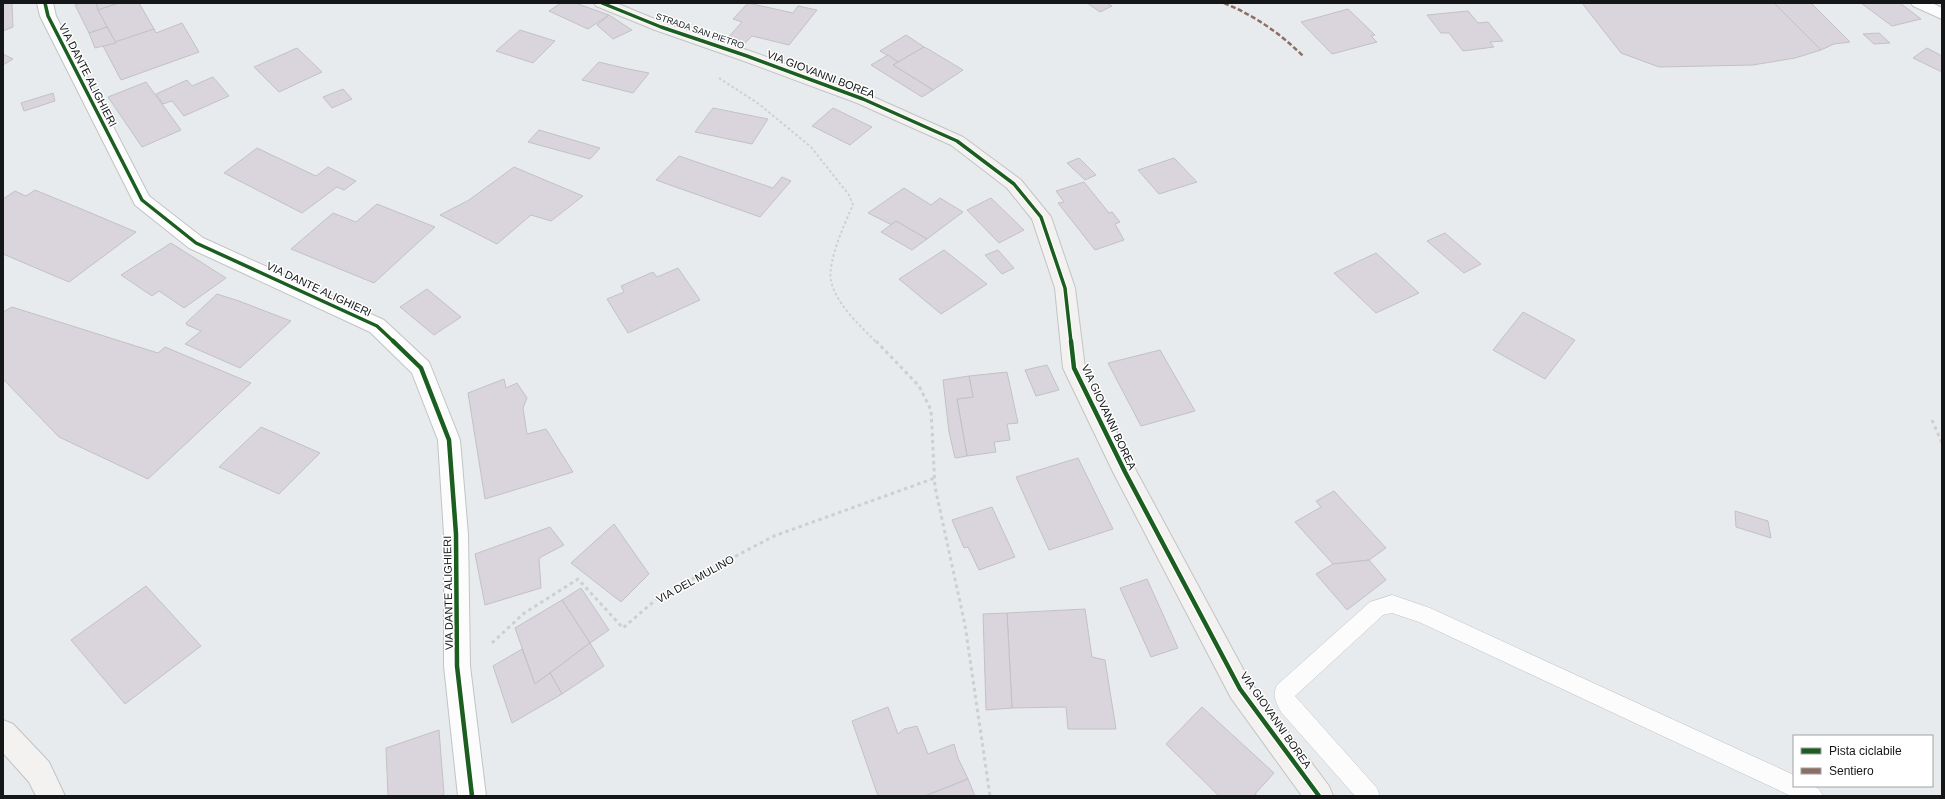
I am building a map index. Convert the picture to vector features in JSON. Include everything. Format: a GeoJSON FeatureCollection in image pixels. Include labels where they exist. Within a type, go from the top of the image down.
{"type":"FeatureCollection","features":[{"type":"Feature","properties":{"kind":"street","name":"VIA DANTE ALIGHIERI"},"geometry":{"type":"LineString","coordinates":[[44,3],[48,16],[142,200],[196,243],[377,326],[422,368],[449,440],[456,534],[459,674],[472,796]]}},
{"type":"Feature","properties":{"kind":"street","name":"STRADA SAN PIETRO"},"geometry":{"type":"LineString","coordinates":[[602,3],[661,27],[748,56]]}},
{"type":"Feature","properties":{"kind":"street"},"geometry":{"type":"LineString","coordinates":[[1919,3],[1942,14]]}},
{"type":"Feature","properties":{"kind":"street","name":"VIA GIOVANNI BOREA"},"geometry":{"type":"LineString","coordinates":[[748,56],[863,99],[957,141],[1014,184],[1041,217],[1065,288],[1074,368],[1125,472],[1240,689],[1319,796]]}},
{"type":"Feature","properties":{"kind":"street"},"geometry":{"type":"LineString","coordinates":[[3,733],[39,772],[50,796]]}},
{"type":"Feature","properties":{"kind":"lane"},"geometry":{"type":"LineString","coordinates":[[1370,796],[1288,705],[1284,692],[1377,608],[1392,604],[1423,614],[1793,786]]}},
{"type":"Feature","properties":{"kind":"lane"},"geometry":{"type":"LineString","coordinates":[[1796,787],[1812,796]]}},
{"type":"Feature","properties":{"kind":"path"},"geometry":{"type":"LineString","coordinates":[[716,75],[759,104],[811,147],[849,195],[853,205],[844,223],[834,254],[831,280],[836,292],[850,315],[919,386],[931,410],[930,426],[935,487],[964,625],[990,796]]}},
{"type":"Feature","properties":{"kind":"path"},"geometry":{"type":"LineString","coordinates":[[1932,420],[1942,444]]}},
{"type":"Feature","properties":{"kind":"building"},"geometry":{"type":"Polygon","coordinates":[[[3,3],[12,3],[13,27],[3,31],[3,3]]]}},
{"type":"Feature","properties":{"kind":"building"},"geometry":{"type":"Polygon","coordinates":[[[81,3],[96,3],[107,27],[89,33],[75,5],[81,3]]]}},
{"type":"Feature","properties":{"kind":"building"},"geometry":{"type":"Polygon","coordinates":[[[96,3],[119,3],[98,10],[96,3]]]}},
{"type":"Feature","properties":{"kind":"building"},"geometry":{"type":"Polygon","coordinates":[[[119,3],[139,3],[154,29],[116,43],[98,10],[119,3]]]}},
{"type":"Feature","properties":{"kind":"building"},"geometry":{"type":"Polygon","coordinates":[[[561,3],[575,3],[609,15],[588,29],[549,11],[561,3]]]}},
{"type":"Feature","properties":{"kind":"building"},"geometry":{"type":"Polygon","coordinates":[[[748,3],[793,13],[798,6],[817,10],[789,45],[752,36],[743,45],[725,41],[742,22],[733,19],[748,3]]]}},
{"type":"Feature","properties":{"kind":"building"},"geometry":{"type":"Polygon","coordinates":[[[1087,3],[1107,3],[1112,6],[1100,12],[1087,3]]]}},
{"type":"Feature","properties":{"kind":"building"},"geometry":{"type":"Polygon","coordinates":[[[1582,3],[1774,3],[1821,50],[1795,58],[1753,65],[1659,67],[1621,53],[1582,3]]]}},
{"type":"Feature","properties":{"kind":"building"},"geometry":{"type":"Polygon","coordinates":[[[1774,3],[1811,3],[1850,42],[1834,44],[1821,50],[1774,3]]]}},
{"type":"Feature","properties":{"kind":"building"},"geometry":{"type":"Polygon","coordinates":[[[1861,3],[1900,3],[1921,19],[1892,26],[1861,3]]]}},
{"type":"Feature","properties":{"kind":"building"},"geometry":{"type":"Polygon","coordinates":[[[1348,9],[1375,35],[1371,36],[1377,42],[1332,54],[1301,22],[1348,9]]]}},
{"type":"Feature","properties":{"kind":"building"},"geometry":{"type":"Polygon","coordinates":[[[1468,11],[1478,23],[1488,22],[1503,41],[1490,42],[1494,47],[1463,51],[1449,33],[1441,33],[1427,15],[1468,11]]]}},
{"type":"Feature","properties":{"kind":"building"},"geometry":{"type":"Polygon","coordinates":[[[609,15],[632,30],[613,39],[597,25],[609,15]]]}},
{"type":"Feature","properties":{"kind":"building"},"geometry":{"type":"Polygon","coordinates":[[[182,23],[199,52],[121,80],[103,46],[154,29],[156,33],[182,23]]]}},
{"type":"Feature","properties":{"kind":"building"},"geometry":{"type":"Polygon","coordinates":[[[107,27],[116,43],[95,48],[89,33],[107,27]]]}},
{"type":"Feature","properties":{"kind":"building"},"geometry":{"type":"Polygon","coordinates":[[[520,30],[555,41],[533,63],[496,51],[520,30]]]}},
{"type":"Feature","properties":{"kind":"building"},"geometry":{"type":"Polygon","coordinates":[[[1879,33],[1890,43],[1874,44],[1863,34],[1879,33]]]}},
{"type":"Feature","properties":{"kind":"building"},"geometry":{"type":"Polygon","coordinates":[[[906,35],[924,47],[898,62],[880,51],[906,35]]]}},
{"type":"Feature","properties":{"kind":"building"},"geometry":{"type":"Polygon","coordinates":[[[924,47],[963,70],[933,90],[893,65],[924,47]]]}},
{"type":"Feature","properties":{"kind":"building"},"geometry":{"type":"Polygon","coordinates":[[[297,48],[322,72],[279,92],[254,67],[297,48]]]}},
{"type":"Feature","properties":{"kind":"building"},"geometry":{"type":"Polygon","coordinates":[[[1927,48],[1942,56],[1942,72],[1913,58],[1927,48]]]}},
{"type":"Feature","properties":{"kind":"building"},"geometry":{"type":"Polygon","coordinates":[[[3,54],[13,59],[3,65],[3,54]]]}},
{"type":"Feature","properties":{"kind":"building"},"geometry":{"type":"Polygon","coordinates":[[[888,55],[898,62],[893,65],[933,90],[922,97],[871,65],[888,55]]]}},
{"type":"Feature","properties":{"kind":"building"},"geometry":{"type":"Polygon","coordinates":[[[599,62],[649,73],[633,93],[582,80],[599,62]]]}},
{"type":"Feature","properties":{"kind":"building"},"geometry":{"type":"Polygon","coordinates":[[[213,77],[229,96],[184,116],[172,101],[163,104],[156,94],[187,80],[192,86],[213,77]]]}},
{"type":"Feature","properties":{"kind":"building"},"geometry":{"type":"Polygon","coordinates":[[[146,82],[181,130],[142,147],[108,97],[146,82]]]}},
{"type":"Feature","properties":{"kind":"building"},"geometry":{"type":"Polygon","coordinates":[[[343,89],[352,99],[332,108],[323,97],[343,89]]]}},
{"type":"Feature","properties":{"kind":"building"},"geometry":{"type":"Polygon","coordinates":[[[53,93],[55,101],[24,111],[21,103],[53,93]]]}},
{"type":"Feature","properties":{"kind":"building"},"geometry":{"type":"Polygon","coordinates":[[[713,108],[768,119],[752,144],[695,132],[713,108]]]}},
{"type":"Feature","properties":{"kind":"building"},"geometry":{"type":"Polygon","coordinates":[[[833,108],[872,127],[850,145],[812,126],[833,108]]]}},
{"type":"Feature","properties":{"kind":"building"},"geometry":{"type":"Polygon","coordinates":[[[539,130],[600,148],[590,159],[528,142],[539,130]]]}},
{"type":"Feature","properties":{"kind":"building"},"geometry":{"type":"Polygon","coordinates":[[[257,148],[316,176],[328,167],[356,181],[344,190],[337,187],[302,213],[224,173],[257,148]]]}},
{"type":"Feature","properties":{"kind":"building"},"geometry":{"type":"Polygon","coordinates":[[[679,156],[773,188],[782,177],[791,181],[760,217],[656,180],[679,156]]]}},
{"type":"Feature","properties":{"kind":"building"},"geometry":{"type":"Polygon","coordinates":[[[1079,158],[1096,175],[1085,180],[1067,163],[1079,158]]]}},
{"type":"Feature","properties":{"kind":"building"},"geometry":{"type":"Polygon","coordinates":[[[1174,158],[1197,182],[1159,194],[1138,170],[1174,158]]]}},
{"type":"Feature","properties":{"kind":"building"},"geometry":{"type":"Polygon","coordinates":[[[514,167],[583,196],[551,221],[531,215],[497,244],[440,215],[469,200],[514,167]]]}},
{"type":"Feature","properties":{"kind":"building"},"geometry":{"type":"Polygon","coordinates":[[[1084,182],[1109,213],[1112,212],[1120,222],[1115,224],[1124,240],[1095,250],[1058,203],[1064,202],[1056,191],[1084,182]]]}},
{"type":"Feature","properties":{"kind":"building"},"geometry":{"type":"Polygon","coordinates":[[[904,188],[931,205],[940,198],[963,212],[927,239],[896,221],[892,225],[868,213],[904,188]]]}},
{"type":"Feature","properties":{"kind":"building"},"geometry":{"type":"Polygon","coordinates":[[[35,190],[136,232],[69,282],[3,254],[3,199],[15,191],[26,196],[35,190]]]}},
{"type":"Feature","properties":{"kind":"building"},"geometry":{"type":"Polygon","coordinates":[[[991,198],[1024,230],[999,243],[967,210],[991,198]]]}},
{"type":"Feature","properties":{"kind":"building"},"geometry":{"type":"Polygon","coordinates":[[[377,204],[435,227],[374,283],[291,249],[333,213],[356,222],[377,204]]]}},
{"type":"Feature","properties":{"kind":"building"},"geometry":{"type":"Polygon","coordinates":[[[896,221],[927,239],[912,250],[881,232],[896,221]]]}},
{"type":"Feature","properties":{"kind":"building"},"geometry":{"type":"Polygon","coordinates":[[[1445,233],[1481,264],[1464,273],[1427,241],[1445,233]]]}},
{"type":"Feature","properties":{"kind":"building"},"geometry":{"type":"Polygon","coordinates":[[[171,243],[226,278],[184,308],[159,291],[152,296],[121,275],[171,243]]]}},
{"type":"Feature","properties":{"kind":"building"},"geometry":{"type":"Polygon","coordinates":[[[944,250],[987,284],[941,314],[899,279],[944,250]]]}},
{"type":"Feature","properties":{"kind":"building"},"geometry":{"type":"Polygon","coordinates":[[[998,250],[1014,268],[1002,274],[985,255],[998,250]]]}},
{"type":"Feature","properties":{"kind":"building"},"geometry":{"type":"Polygon","coordinates":[[[1376,253],[1419,293],[1376,313],[1334,273],[1376,253]]]}},
{"type":"Feature","properties":{"kind":"building"},"geometry":{"type":"Polygon","coordinates":[[[678,268],[700,300],[628,333],[607,299],[624,292],[621,286],[653,272],[657,277],[678,268]]]}},
{"type":"Feature","properties":{"kind":"building"},"geometry":{"type":"Polygon","coordinates":[[[427,289],[461,317],[434,335],[400,307],[427,289]]]}},
{"type":"Feature","properties":{"kind":"building"},"geometry":{"type":"Polygon","coordinates":[[[217,294],[291,321],[240,368],[185,344],[201,331],[187,325],[186,323],[217,294]]]}},
{"type":"Feature","properties":{"kind":"building"},"geometry":{"type":"Polygon","coordinates":[[[12,307],[158,353],[165,347],[251,383],[148,479],[59,437],[3,379],[3,312],[12,307]]]}},
{"type":"Feature","properties":{"kind":"building"},"geometry":{"type":"Polygon","coordinates":[[[1523,312],[1575,340],[1545,379],[1493,350],[1523,312]]]}},
{"type":"Feature","properties":{"kind":"building"},"geometry":{"type":"Polygon","coordinates":[[[1160,350],[1195,411],[1141,426],[1108,363],[1160,350]]]}},
{"type":"Feature","properties":{"kind":"building"},"geometry":{"type":"Polygon","coordinates":[[[1047,365],[1059,390],[1036,396],[1025,370],[1047,365]]]}},
{"type":"Feature","properties":{"kind":"building"},"geometry":{"type":"Polygon","coordinates":[[[1007,372],[1018,423],[1007,424],[1010,440],[994,442],[996,452],[967,456],[957,399],[973,397],[969,376],[1007,372]]]}},
{"type":"Feature","properties":{"kind":"building"},"geometry":{"type":"Polygon","coordinates":[[[969,376],[973,397],[957,399],[967,456],[955,458],[949,432],[943,380],[969,376]]]}},
{"type":"Feature","properties":{"kind":"building"},"geometry":{"type":"Polygon","coordinates":[[[504,379],[506,388],[517,383],[527,398],[523,408],[527,434],[546,429],[573,472],[485,499],[468,393],[504,379]]]}},
{"type":"Feature","properties":{"kind":"building"},"geometry":{"type":"Polygon","coordinates":[[[261,427],[320,453],[279,494],[219,467],[261,427]]]}},
{"type":"Feature","properties":{"kind":"building"},"geometry":{"type":"Polygon","coordinates":[[[1078,458],[1113,529],[1049,550],[1016,477],[1078,458]]]}},
{"type":"Feature","properties":{"kind":"building"},"geometry":{"type":"Polygon","coordinates":[[[1334,491],[1386,548],[1369,560],[1333,564],[1295,522],[1321,507],[1316,501],[1334,491]]]}},
{"type":"Feature","properties":{"kind":"building"},"geometry":{"type":"Polygon","coordinates":[[[992,507],[1015,557],[979,570],[968,547],[964,548],[952,520],[992,507]]]}},
{"type":"Feature","properties":{"kind":"building"},"geometry":{"type":"Polygon","coordinates":[[[1735,511],[1768,521],[1771,538],[1736,527],[1735,511]]]}},
{"type":"Feature","properties":{"kind":"building"},"geometry":{"type":"Polygon","coordinates":[[[614,524],[649,574],[621,602],[571,563],[614,524]]]}},
{"type":"Feature","properties":{"kind":"building"},"geometry":{"type":"Polygon","coordinates":[[[550,527],[564,545],[539,558],[541,588],[485,605],[475,554],[550,527]]]}},
{"type":"Feature","properties":{"kind":"building"},"geometry":{"type":"Polygon","coordinates":[[[1369,560],[1386,580],[1347,610],[1316,574],[1333,564],[1369,560]]]}},
{"type":"Feature","properties":{"kind":"building"},"geometry":{"type":"Polygon","coordinates":[[[1147,579],[1178,648],[1151,657],[1120,588],[1147,579]]]}},
{"type":"Feature","properties":{"kind":"building"},"geometry":{"type":"Polygon","coordinates":[[[146,586],[201,646],[125,704],[71,640],[146,586]]]}},
{"type":"Feature","properties":{"kind":"building"},"geometry":{"type":"Polygon","coordinates":[[[581,588],[609,630],[590,643],[562,600],[581,588]]]}},
{"type":"Feature","properties":{"kind":"building"},"geometry":{"type":"Polygon","coordinates":[[[562,600],[590,643],[535,684],[515,628],[562,600]]]}},
{"type":"Feature","properties":{"kind":"building"},"geometry":{"type":"Polygon","coordinates":[[[1085,609],[1092,657],[1105,660],[1116,729],[1068,729],[1066,707],[1012,708],[1007,613],[1085,609]]]}},
{"type":"Feature","properties":{"kind":"building"},"geometry":{"type":"Polygon","coordinates":[[[1007,613],[1012,708],[986,710],[983,614],[1007,613]]]}},
{"type":"Feature","properties":{"kind":"building"},"geometry":{"type":"Polygon","coordinates":[[[590,643],[604,666],[562,694],[550,673],[590,643]]]}},
{"type":"Feature","properties":{"kind":"building"},"geometry":{"type":"Polygon","coordinates":[[[522,649],[535,684],[550,673],[562,694],[512,723],[493,666],[522,649]]]}},
{"type":"Feature","properties":{"kind":"building"},"geometry":{"type":"Polygon","coordinates":[[[888,707],[898,734],[904,729],[917,726],[928,754],[954,744],[958,758],[968,779],[925,796],[878,796],[852,721],[888,707]]]}},
{"type":"Feature","properties":{"kind":"building"},"geometry":{"type":"Polygon","coordinates":[[[1202,707],[1274,773],[1255,794],[1258,796],[1219,796],[1166,744],[1202,707]]]}},
{"type":"Feature","properties":{"kind":"building"},"geometry":{"type":"Polygon","coordinates":[[[439,730],[444,794],[439,796],[388,796],[386,748],[439,730]]]}},
{"type":"Feature","properties":{"kind":"building"},"geometry":{"type":"Polygon","coordinates":[[[968,779],[975,796],[925,796],[968,779]]]}},
{"type":"Feature","properties":{"kind":"marked path"},"geometry":{"type":"LineString","coordinates":[[1224,3],[1247,13],[1267,25],[1286,39],[1304,57]]}},
{"type":"Feature","properties":{"kind":"cycle path"},"geometry":{"type":"LineString","coordinates":[[45,3],[48,16],[142,200],[196,243],[377,326],[421,368],[449,440],[456,534],[457,666],[472,796]]}},
{"type":"Feature","properties":{"kind":"cycle path"},"geometry":{"type":"LineString","coordinates":[[602,3],[661,27],[747,56],[863,99],[957,141],[1014,184],[1041,217],[1065,288],[1074,368],[1125,472],[1240,689],[1319,796]]}}]}
